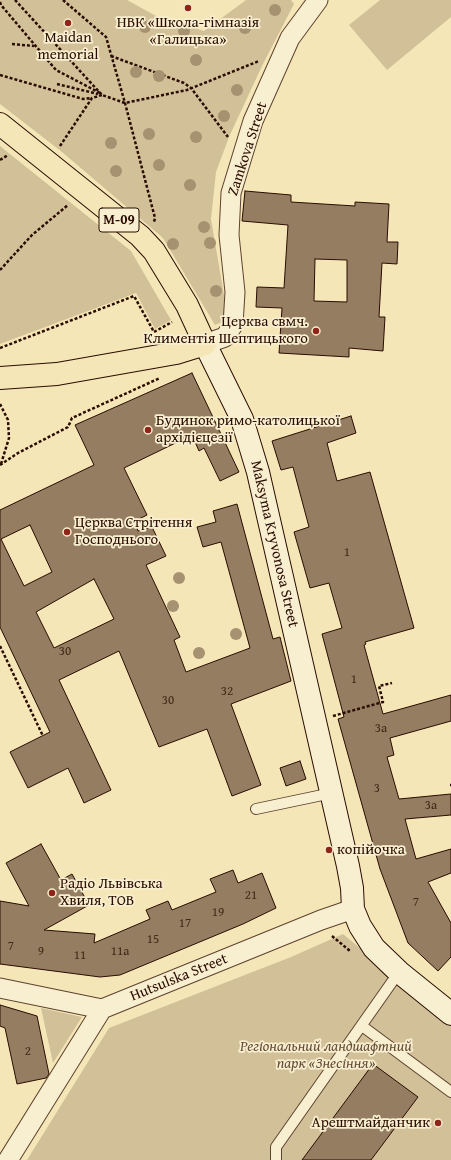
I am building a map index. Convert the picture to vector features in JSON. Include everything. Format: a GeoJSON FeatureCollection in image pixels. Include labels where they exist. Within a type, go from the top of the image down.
{"type":"FeatureCollection","features":[{"type":"Feature","properties":{"kind":"main road","name":"Maksyma Kryvonosa Street"},"geometry":{"type":"LineString","coordinates":[[0,124],[140,236],[154,251],[186,305],[242,419],[258,472],[348,866],[352,888],[353,909],[360,926],[374,948],[399,972],[451,1014]]}},
{"type":"Feature","properties":{"kind":"main road"},"geometry":{"type":"LineString","coordinates":[[0,378],[57,374],[176,353],[205,344]]}},
{"type":"Feature","properties":{"kind":"street","name":"Zamkova Street"},"geometry":{"type":"LineString","coordinates":[[205,344],[225,337],[233,326],[235,292],[229,235],[231,193],[253,122],[290,38],[318,0]]}},
{"type":"Feature","properties":{"kind":"street","name":"Hutsulska Street"},"geometry":{"type":"LineString","coordinates":[[102,1009],[321,920],[353,909]]}},
{"type":"Feature","properties":{"kind":"street"},"geometry":{"type":"LineString","coordinates":[[0,988],[102,1009],[8,1160]]}},
{"type":"Feature","properties":{"kind":"lane"},"geometry":{"type":"LineString","coordinates":[[256,809],[332,793]]}},
{"type":"Feature","properties":{"kind":"lane"},"geometry":{"type":"LineString","coordinates":[[276,1160],[276,1147],[399,972]]}},
{"type":"Feature","properties":{"kind":"lane"},"geometry":{"type":"LineString","coordinates":[[362,1026],[451,1092]]}},
{"type":"Feature","properties":{"kind":"path"},"geometry":{"type":"LineString","coordinates":[[15,0],[102,95]]}},
{"type":"Feature","properties":{"kind":"path"},"geometry":{"type":"LineString","coordinates":[[63,0],[106,37],[155,218],[152,231],[140,236]]}},
{"type":"Feature","properties":{"kind":"path"},"geometry":{"type":"LineString","coordinates":[[0,2],[56,70],[102,95]]}},
{"type":"Feature","properties":{"kind":"path"},"geometry":{"type":"LineString","coordinates":[[12,44],[35,46]]}},
{"type":"Feature","properties":{"kind":"path"},"geometry":{"type":"LineString","coordinates":[[111,56],[184,83],[191,88],[232,142]]}},
{"type":"Feature","properties":{"kind":"path"},"geometry":{"type":"LineString","coordinates":[[57,84],[102,95],[125,103],[191,88],[264,59]]}},
{"type":"Feature","properties":{"kind":"path"},"geometry":{"type":"LineString","coordinates":[[0,75],[83,99],[102,95]]}},
{"type":"Feature","properties":{"kind":"path"},"geometry":{"type":"LineString","coordinates":[[55,142],[61,146],[92,98]]}},
{"type":"Feature","properties":{"kind":"path"},"geometry":{"type":"LineString","coordinates":[[0,270],[32,235],[69,204]]}},
{"type":"Feature","properties":{"kind":"path"},"geometry":{"type":"LineString","coordinates":[[0,348],[134,296],[154,332],[176,320]]}},
{"type":"Feature","properties":{"kind":"path"},"geometry":{"type":"LineString","coordinates":[[0,464],[68,427],[72,418],[162,377]]}},
{"type":"Feature","properties":{"kind":"path"},"geometry":{"type":"LineString","coordinates":[[0,404],[8,420],[9,438],[0,464]]}},
{"type":"Feature","properties":{"kind":"path"},"geometry":{"type":"LineString","coordinates":[[0,646],[43,736]]}},
{"type":"Feature","properties":{"kind":"path"},"geometry":{"type":"LineString","coordinates":[[329,717],[383,702],[379,686],[392,683]]}},
{"type":"Feature","properties":{"kind":"path"},"geometry":{"type":"LineString","coordinates":[[329,933],[352,952]]}},
{"type":"Feature","properties":{"kind":"green space"},"geometry":{"type":"Polygon","coordinates":[[[0,0],[127,0],[156,16],[204,31],[246,0],[291,0],[294,4],[262,66],[229,137],[216,172],[211,219],[226,307],[224,321],[215,325],[163,238],[62,152],[0,104],[0,0]]]}},
{"type":"Feature","properties":{"kind":"green space"},"geometry":{"type":"Polygon","coordinates":[[[380,0],[451,0],[451,17],[387,70],[349,25],[380,0]]]}},
{"type":"Feature","properties":{"kind":"green space"},"geometry":{"type":"Polygon","coordinates":[[[0,146],[131,251],[171,320],[155,329],[136,293],[0,344],[0,146]]]}},
{"type":"Feature","properties":{"kind":"green space","name":"Регіональний ландшафтний парк «Знесіння»"},"geometry":{"type":"Polygon","coordinates":[[[343,934],[419,998],[451,1022],[451,1160],[27,1160],[109,1028],[291,957],[343,934]]]}},
{"type":"Feature","properties":{"kind":"green space"},"geometry":{"type":"Polygon","coordinates":[[[41,1008],[82,1017],[53,1063],[41,1008]]]}},
{"type":"Feature","properties":{"kind":"building"},"geometry":{"type":"Polygon","coordinates":[[[245,191],[291,195],[291,202],[355,206],[355,202],[389,204],[387,242],[398,242],[397,264],[382,263],[379,317],[385,317],[383,351],[349,348],[349,357],[279,353],[282,308],[256,307],[257,287],[284,288],[288,225],[242,221],[245,191]],[[315,259],[314,301],[347,302],[347,260],[315,259]]]}},
{"type":"Feature","properties":{"kind":"building"},"geometry":{"type":"Polygon","coordinates":[[[192,373],[239,472],[220,481],[204,448],[199,451],[192,435],[124,468],[147,515],[135,521],[138,531],[152,527],[166,556],[146,565],[180,637],[174,640],[186,672],[250,648],[221,542],[203,547],[197,527],[216,522],[213,511],[237,504],[273,639],[280,637],[291,681],[231,704],[261,785],[232,796],[207,729],[159,747],[119,651],[59,680],[111,790],[84,803],[68,768],[28,788],[10,752],[50,732],[0,627],[0,510],[94,465],[75,425],[192,373]],[[30,525],[1,539],[24,586],[52,572],[30,525]],[[94,579],[36,612],[54,648],[114,619],[94,579]]]}},
{"type":"Feature","properties":{"kind":"building"},"geometry":{"type":"Polygon","coordinates":[[[351,416],[356,433],[327,443],[337,481],[370,472],[414,628],[365,642],[366,644],[364,645],[383,714],[451,695],[451,721],[390,738],[394,755],[387,757],[399,799],[451,794],[451,815],[405,819],[416,859],[451,849],[451,873],[428,882],[451,923],[451,957],[438,971],[408,943],[380,869],[338,719],[344,717],[322,634],[342,628],[329,583],[310,588],[294,532],[309,527],[293,467],[281,470],[272,441],[351,416]]]}},
{"type":"Feature","properties":{"kind":"building"},"geometry":{"type":"Polygon","coordinates":[[[300,761],[306,779],[286,786],[280,768],[300,761]]]}},
{"type":"Feature","properties":{"kind":"building"},"geometry":{"type":"Polygon","coordinates":[[[41,844],[61,880],[72,874],[89,905],[44,930],[95,934],[94,943],[150,919],[146,910],[168,901],[172,910],[216,892],[210,879],[233,870],[238,883],[262,873],[276,908],[243,924],[120,975],[100,977],[0,964],[0,901],[29,906],[6,863],[41,844]]]}},
{"type":"Feature","properties":{"kind":"building"},"geometry":{"type":"Polygon","coordinates":[[[0,1005],[37,1016],[49,1074],[46,1078],[17,1084],[5,1028],[0,1026],[0,1005]]]}},
{"type":"Feature","properties":{"kind":"building"},"geometry":{"type":"Polygon","coordinates":[[[373,1064],[418,1097],[371,1160],[302,1160],[373,1064]]]}},
{"type":"Feature","properties":{"kind":"place","name":"НВК «Школа-гімназія «Галицька»"},"geometry":{"type":"Point","coordinates":[188,8]}},
{"type":"Feature","properties":{"kind":"place","name":"Maidan memorial"},"geometry":{"type":"Point","coordinates":[68,23]}},
{"type":"Feature","properties":{"kind":"place","name":"Церква свмч. Климентія Шептицького"},"geometry":{"type":"Point","coordinates":[316,331]}},
{"type":"Feature","properties":{"kind":"place","name":"Будинок римо-католицької архідієцезії"},"geometry":{"type":"Point","coordinates":[148,430]}},
{"type":"Feature","properties":{"kind":"place","name":"Церква Стрітення Господнього"},"geometry":{"type":"Point","coordinates":[67,532]}},
{"type":"Feature","properties":{"kind":"place","name":"копійочка"},"geometry":{"type":"Point","coordinates":[329,850]}},
{"type":"Feature","properties":{"kind":"place","name":"Радіо Львівська Хвиля, ТОВ"},"geometry":{"type":"Point","coordinates":[52,893]}},
{"type":"Feature","properties":{"kind":"place","name":"Арештмайданчик"},"geometry":{"type":"Point","coordinates":[438,1123]}}]}
